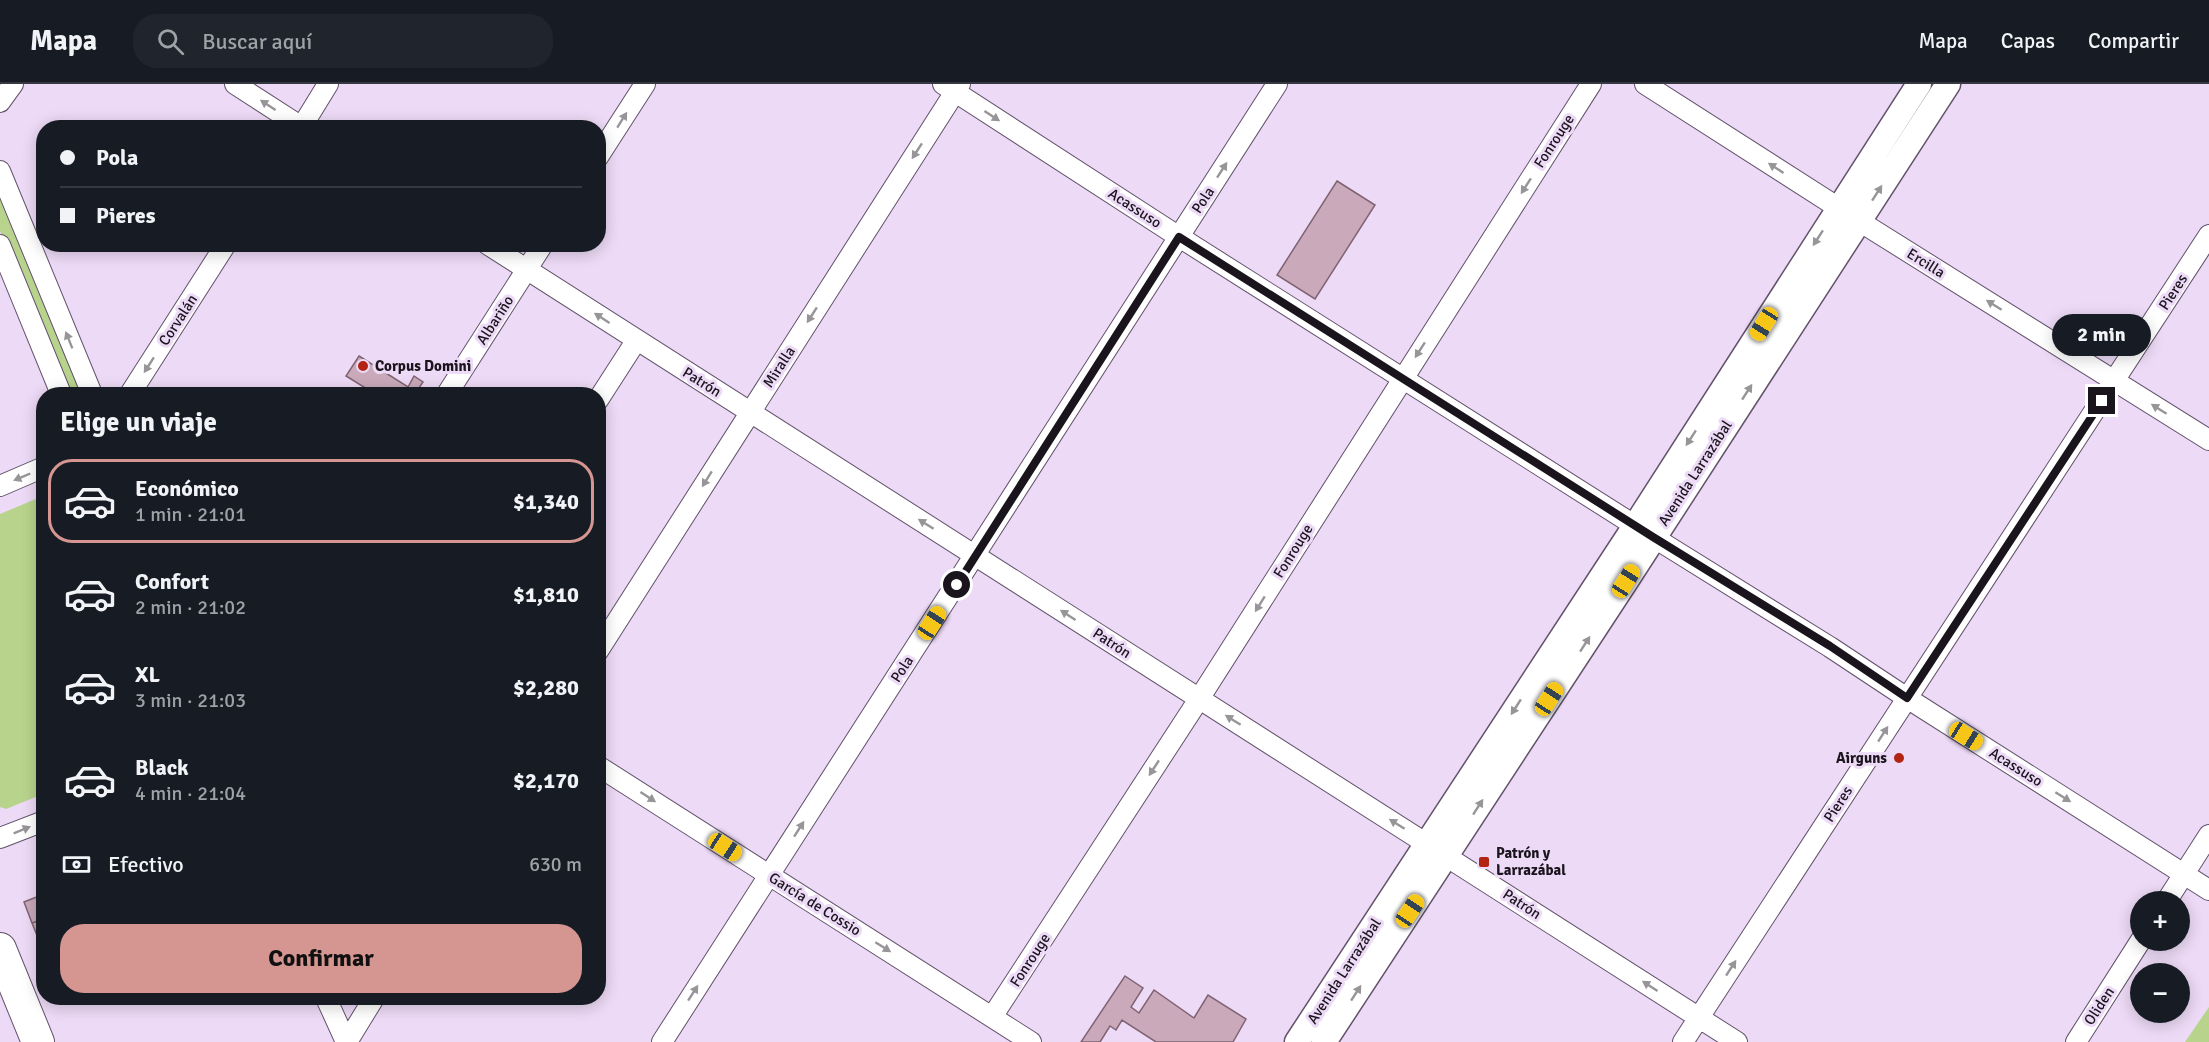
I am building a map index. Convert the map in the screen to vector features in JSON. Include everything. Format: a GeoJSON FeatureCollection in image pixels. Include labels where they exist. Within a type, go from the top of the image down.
{"type":"FeatureCollection","features":[{"type":"Feature","properties":{"kind":"main road"},"geometry":{"type":"LineString","coordinates":[[0,949],[38,1042]]}},
{"type":"Feature","properties":{"kind":"street"},"geometry":{"type":"LineString","coordinates":[[0,102],[13,84]]}},
{"type":"Feature","properties":{"kind":"street"},"geometry":{"type":"LineString","coordinates":[[235,84],[291,120]]}},
{"type":"Feature","properties":{"kind":"street"},"geometry":{"type":"LineString","coordinates":[[306,120],[328,84]]}},
{"type":"Feature","properties":{"kind":"street"},"geometry":{"type":"LineString","coordinates":[[606,145],[645,84]]}},
{"type":"Feature","properties":{"kind":"street","name":"Pola"},"geometry":{"type":"LineString","coordinates":[[662,1042],[1277,84]]}},
{"type":"Feature","properties":{"kind":"street","name":"Fonrouge"},"geometry":{"type":"LineString","coordinates":[[993,1017],[1199,699],[1591,84]]}},
{"type":"Feature","properties":{"kind":"street","name":"Ercilla"},"geometry":{"type":"LineString","coordinates":[[1645,84],[2209,440]]}},
{"type":"Feature","properties":{"kind":"street","name":"Avenida Larrazábal"},"geometry":{"type":"LineString","coordinates":[[1644,532],[1838,207],[1919,84]]}},
{"type":"Feature","properties":{"kind":"street","name":"Avenida Larrazábal"},"geometry":{"type":"LineString","coordinates":[[1324,1042],[1437,850],[1644,532],[1859,220],[1948,84]]}},
{"type":"Feature","properties":{"kind":"street","name":"Acassuso"},"geometry":{"type":"LineString","coordinates":[[953,87],[1179,237],[1644,532],[1830,646],[1907,698],[2209,890]]}},
{"type":"Feature","properties":{"kind":"street","name":"Miralla"},"geometry":{"type":"LineString","coordinates":[[606,638],[953,87]]}},
{"type":"Feature","properties":{"kind":"street"},"geometry":{"type":"LineString","coordinates":[[0,171],[89,387]]}},
{"type":"Feature","properties":{"kind":"street","name":"Pieres"},"geometry":{"type":"LineString","coordinates":[[1683,1042],[2209,235]]}},
{"type":"Feature","properties":{"kind":"street"},"geometry":{"type":"LineString","coordinates":[[0,245],[58,387]]}},
{"type":"Feature","properties":{"kind":"street","name":"Corvalán"},"geometry":{"type":"LineString","coordinates":[[134,387],[221,252]]}},
{"type":"Feature","properties":{"kind":"street","name":"Patrón"},"geometry":{"type":"LineString","coordinates":[[499,252],[1737,1042]]}},
{"type":"Feature","properties":{"kind":"street","name":"Albariño"},"geometry":{"type":"LineString","coordinates":[[451,387],[538,252]]}},
{"type":"Feature","properties":{"kind":"street"},"geometry":{"type":"LineString","coordinates":[[606,388],[636,341]]}},
{"type":"Feature","properties":{"kind":"street"},"geometry":{"type":"LineString","coordinates":[[0,486],[36,470]]}},
{"type":"Feature","properties":{"kind":"street","name":"García de Cossio"},"geometry":{"type":"LineString","coordinates":[[606,771],[1031,1042]]}},
{"type":"Feature","properties":{"kind":"street"},"geometry":{"type":"LineString","coordinates":[[0,838],[36,824]]}},
{"type":"Feature","properties":{"kind":"street"},"geometry":{"type":"LineString","coordinates":[[2173,891],[2209,835]]}},
{"type":"Feature","properties":{"kind":"street","name":"Avenida Larrazábal"},"geometry":{"type":"LineString","coordinates":[[1297,1042],[1437,850]]}},
{"type":"Feature","properties":{"kind":"street","name":"Oliden"},"geometry":{"type":"LineString","coordinates":[[2076,1042],[2134,951]]}},
{"type":"Feature","properties":{"kind":"street"},"geometry":{"type":"LineString","coordinates":[[329,1005],[346,1042]]}},
{"type":"Feature","properties":{"kind":"street"},"geometry":{"type":"LineString","coordinates":[[346,1042],[370,1005]]}},
{"type":"Feature","properties":{"kind":"green space"},"geometry":{"type":"Polygon","coordinates":[[[0,194],[78,387],[63,387],[0,231],[0,194]]]}},
{"type":"Feature","properties":{"kind":"green space"},"geometry":{"type":"Polygon","coordinates":[[[36,499],[36,797],[6,809],[0,807],[0,514],[36,499]]]}},
{"type":"Feature","properties":{"kind":"green space"},"geometry":{"type":"Polygon","coordinates":[[[2209,1007],[2209,1042],[2185,1042],[2209,1007]]]}},
{"type":"Feature","properties":{"kind":"building"},"geometry":{"type":"Polygon","coordinates":[[[1337,181],[1375,205],[1315,299],[1277,275],[1337,181]]]}},
{"type":"Feature","properties":{"kind":"building","name":"Corpus Domini"},"geometry":{"type":"Polygon","coordinates":[[[359,356],[408,387],[364,387],[346,376],[359,356]]]}},
{"type":"Feature","properties":{"kind":"building","name":"Corpus Domini"},"geometry":{"type":"Polygon","coordinates":[[[414,376],[423,382],[420,387],[408,387],[414,376]]]}},
{"type":"Feature","properties":{"kind":"building"},"geometry":{"type":"Polygon","coordinates":[[[36,897],[36,922],[32,923],[24,902],[36,897]]]}},
{"type":"Feature","properties":{"kind":"building"},"geometry":{"type":"Polygon","coordinates":[[[36,922],[36,933],[32,923],[36,922]]]}},
{"type":"Feature","properties":{"kind":"building"},"geometry":{"type":"Polygon","coordinates":[[[1125,976],[1143,988],[1131,1007],[1139,1013],[1154,990],[1194,1018],[1208,995],[1246,1019],[1233,1042],[1156,1042],[1122,1020],[1116,1030],[1110,1026],[1100,1042],[1081,1042],[1125,976]]]}},
{"type":"Feature","properties":{"kind":"place","name":"Corpus Domini"},"geometry":{"type":"Point","coordinates":[363,366]}},
{"type":"Feature","properties":{"kind":"place","name":"Airguns"},"geometry":{"type":"Point","coordinates":[1899,758]}},
{"type":"Feature","properties":{"kind":"place","name":"Patrón y Larrazábal"},"geometry":{"type":"Point","coordinates":[1484,862]}},
{"type":"Feature","properties":{"kind":"route"},"geometry":{"type":"LineString","coordinates":[[957,585],[1179,237],[1653,537],[1830,646],[1907,698],[2102,401]]}}]}
